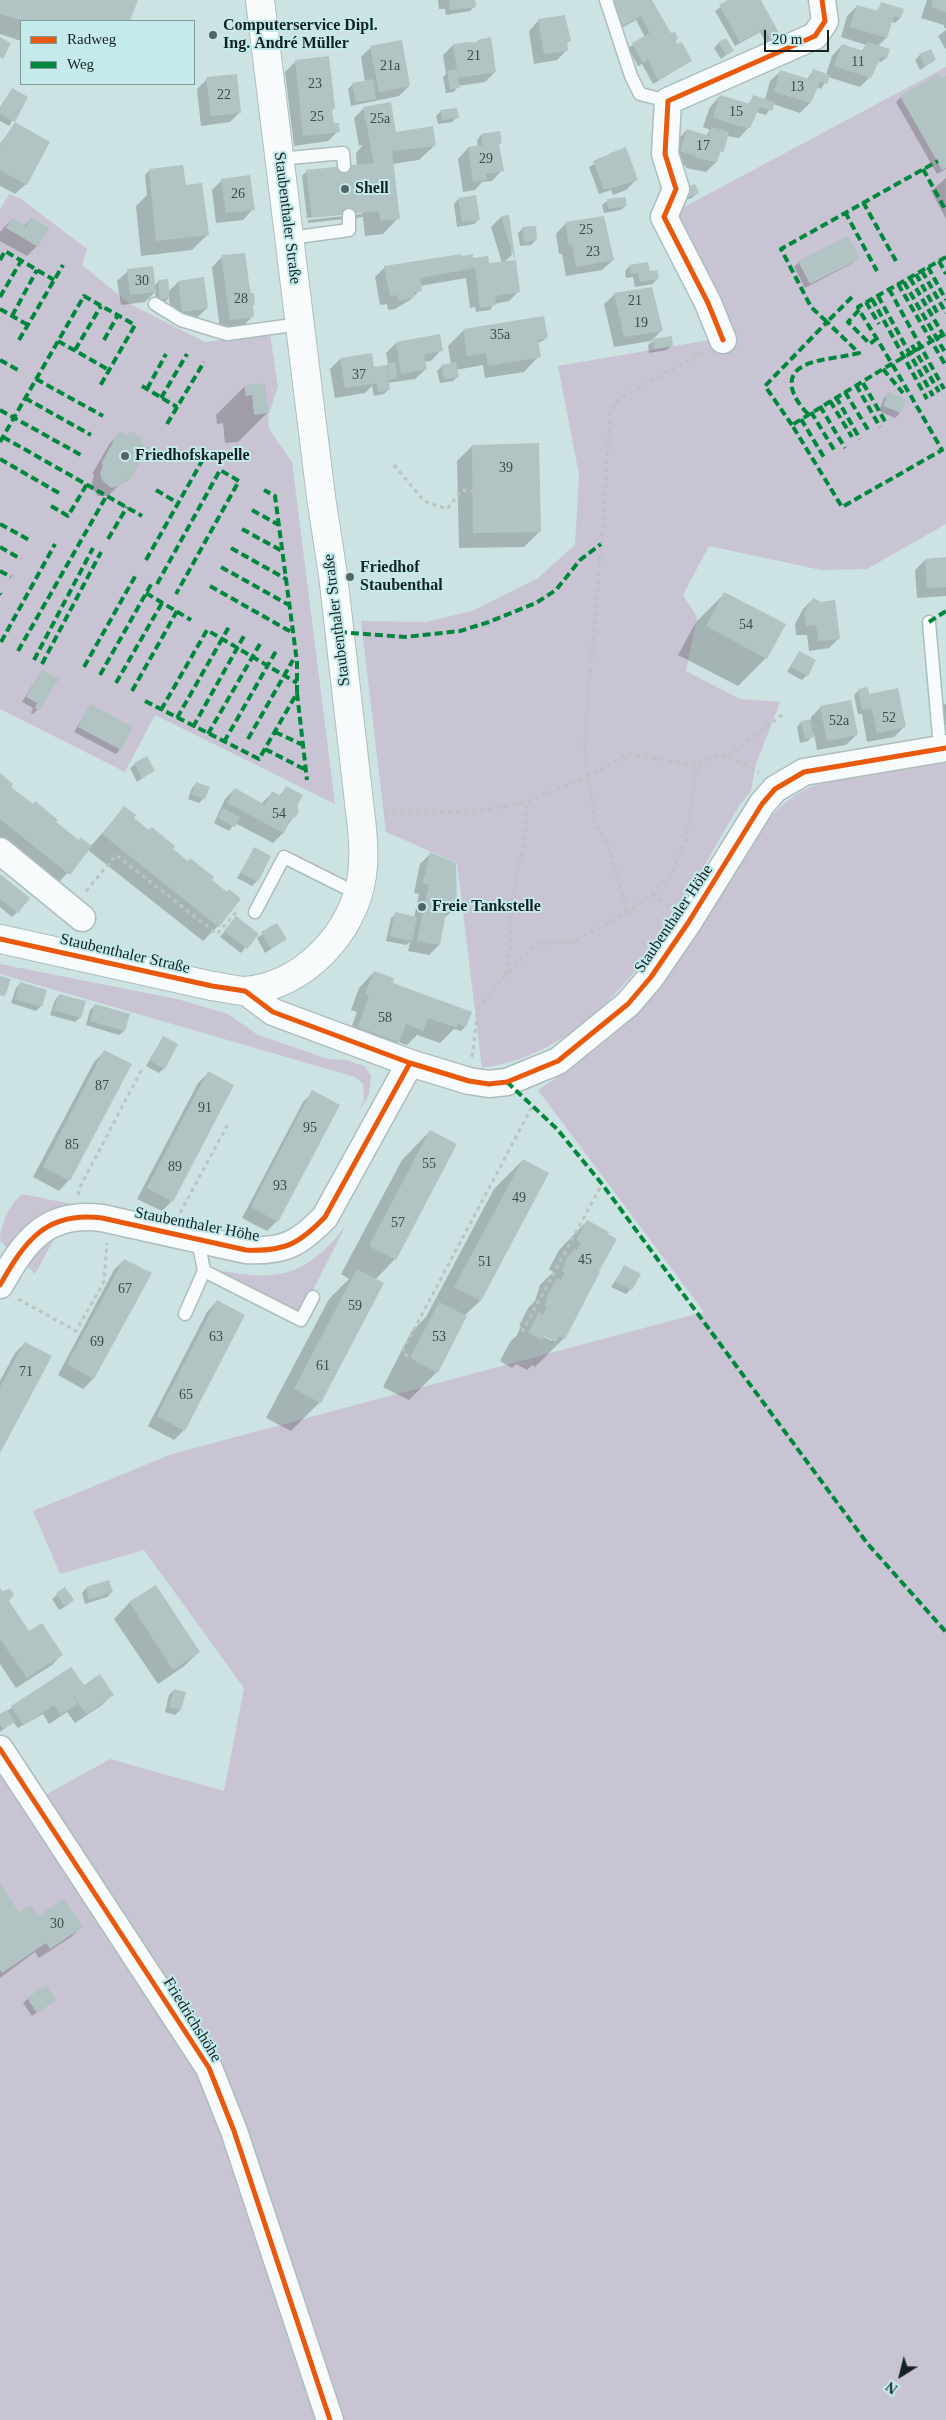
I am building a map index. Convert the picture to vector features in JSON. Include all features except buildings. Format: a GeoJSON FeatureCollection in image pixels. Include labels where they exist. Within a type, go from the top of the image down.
{"type":"FeatureCollection","features":[{"type":"Feature","properties":{"kind":"main road","name":"Staubenthaler Straße"},"geometry":{"type":"LineString","coordinates":[[0,939],[212,986],[245,991],[276,983],[308,966],[335,938],[349,918],[358,894],[364,849],[360,811],[260,0]]}},
{"type":"Feature","properties":{"kind":"street"},"geometry":{"type":"LineString","coordinates":[[723,340],[708,303],[664,218],[676,189],[665,154],[668,101],[816,36],[825,21],[824,1]]}},
{"type":"Feature","properties":{"kind":"street","name":"Staubenthaler Höhe"},"geometry":{"type":"LineString","coordinates":[[245,991],[273,1012],[410,1063],[469,1082],[489,1084],[507,1082],[558,1061],[628,1004],[651,977],[762,804],[775,790],[804,772],[943,748]]}},
{"type":"Feature","properties":{"kind":"street"},"geometry":{"type":"LineString","coordinates":[[0,851],[77,913]]}},
{"type":"Feature","properties":{"kind":"street","name":"Staubenthaler Höhe"},"geometry":{"type":"LineString","coordinates":[[8,1292],[14,1260],[30,1239],[46,1226],[72,1217],[84,1216],[109,1220],[246,1250],[269,1251],[290,1246],[309,1233],[325,1217],[410,1063]]}},
{"type":"Feature","properties":{"kind":"street","name":"Friedrichshöhe"},"geometry":{"type":"LineString","coordinates":[[0,1749],[209,2068],[234,2130],[330,2420]]}},
{"type":"Feature","properties":{"kind":"lane"},"geometry":{"type":"LineString","coordinates":[[606,0],[631,76],[640,94],[668,101]]}},
{"type":"Feature","properties":{"kind":"lane"},"geometry":{"type":"LineString","coordinates":[[280,159],[343,153],[344,166]]}},
{"type":"Feature","properties":{"kind":"lane"},"geometry":{"type":"LineString","coordinates":[[290,238],[349,230],[349,215]]}},
{"type":"Feature","properties":{"kind":"lane"},"geometry":{"type":"LineString","coordinates":[[156,304],[181,320],[227,334],[300,324]]}},
{"type":"Feature","properties":{"kind":"lane"},"geometry":{"type":"LineString","coordinates":[[929,622],[943,748]]}},
{"type":"Feature","properties":{"kind":"lane"},"geometry":{"type":"LineString","coordinates":[[255,912],[284,857],[358,894]]}},
{"type":"Feature","properties":{"kind":"lane"},"geometry":{"type":"LineString","coordinates":[[185,1314],[204,1271],[198,1240]]}},
{"type":"Feature","properties":{"kind":"lane"},"geometry":{"type":"LineString","coordinates":[[204,1271],[301,1320],[313,1297]]}},
{"type":"Feature","properties":{"kind":"path"},"geometry":{"type":"LineString","coordinates":[[627,912],[608,844],[595,824],[584,746],[603,525],[610,414],[616,402],[627,394],[718,345],[723,340]]}},
{"type":"Feature","properties":{"kind":"path"},"geometry":{"type":"LineString","coordinates":[[394,465],[424,501],[447,509],[462,490],[473,491]]}},
{"type":"Feature","properties":{"kind":"path"},"geometry":{"type":"LineString","coordinates":[[728,756],[782,715]]}},
{"type":"Feature","properties":{"kind":"path"},"geometry":{"type":"LineString","coordinates":[[360,811],[454,812],[484,810],[526,802],[589,776],[628,754],[697,764],[718,756],[728,756],[764,775],[775,790]]}},
{"type":"Feature","properties":{"kind":"path"},"geometry":{"type":"LineString","coordinates":[[469,1082],[478,1009],[506,974],[537,944],[572,942],[627,912],[670,878],[686,840],[697,764]]}},
{"type":"Feature","properties":{"kind":"path"},"geometry":{"type":"LineString","coordinates":[[506,974],[511,945],[509,916],[526,833],[526,802]]}},
{"type":"Feature","properties":{"kind":"path"},"geometry":{"type":"LineString","coordinates":[[77,913],[116,855],[217,934],[236,910],[255,912]]}},
{"type":"Feature","properties":{"kind":"path"},"geometry":{"type":"LineString","coordinates":[[72,1217],[80,1187],[142,1069]]}},
{"type":"Feature","properties":{"kind":"path"},"geometry":{"type":"LineString","coordinates":[[408,1356],[402,1352],[533,1104]]}},
{"type":"Feature","properties":{"kind":"path"},"geometry":{"type":"LineString","coordinates":[[182,1210],[229,1122]]}},
{"type":"Feature","properties":{"kind":"path"},"geometry":{"type":"LineString","coordinates":[[522,1332],[602,1184]]}},
{"type":"Feature","properties":{"kind":"path"},"geometry":{"type":"LineString","coordinates":[[8,1292],[76,1331],[104,1282],[109,1220]]}},
{"type":"Feature","properties":{"kind":"shaded area"},"geometry":{"type":"Polygon","coordinates":[[[946,67],[946,524],[867,569],[821,570],[709,546],[683,595],[697,617],[686,671],[740,699],[780,702],[755,767],[751,791],[739,806],[666,929],[637,969],[605,1004],[570,1034],[529,1056],[482,1068],[457,863],[386,832],[361,621],[426,622],[472,611],[538,578],[575,545],[579,475],[558,366],[727,337],[671,214],[946,67]]]}},
{"type":"Feature","properties":{"kind":"shaded area"},"geometry":{"type":"Polygon","coordinates":[[[9,194],[21,199],[87,249],[82,265],[130,304],[205,342],[270,334],[278,387],[268,416],[269,429],[292,462],[335,804],[155,715],[125,772],[0,709],[0,210],[9,194]]]}},
{"type":"Feature","properties":{"kind":"shaded area"},"geometry":{"type":"Polygon","coordinates":[[[946,763],[946,2420],[0,2420],[0,1754],[40,1798],[110,1759],[224,1791],[244,1688],[144,1550],[60,1574],[33,1511],[172,1454],[704,1312],[538,1090],[612,1036],[646,1004],[687,947],[746,848],[781,807],[799,793],[829,781],[870,772],[946,763]]]}},
{"type":"Feature","properties":{"kind":"shaded area"},"geometry":{"type":"Polygon","coordinates":[[[0,964],[177,999],[228,1014],[258,1035],[328,1059],[346,1060],[364,1066],[371,1076],[369,1094],[359,1112],[364,1099],[363,1084],[355,1077],[0,974],[0,964]]]}},
{"type":"Feature","properties":{"kind":"shaded area"},"geometry":{"type":"Polygon","coordinates":[[[22,1194],[97,1209],[8,1249],[0,1240],[0,1234],[10,1209],[22,1194]]]}},
{"type":"Feature","properties":{"kind":"shaded area"},"geometry":{"type":"Polygon","coordinates":[[[346,1225],[301,1314],[216,1273],[214,1269],[255,1275],[273,1275],[289,1272],[318,1256],[346,1225]]]}},
{"type":"Feature","properties":{"kind":"shaded area"},"geometry":{"type":"Polygon","coordinates":[[[57,1234],[35,1274],[23,1262],[57,1234]]]}},
{"type":"Feature","properties":{"kind":"marked path"},"geometry":{"type":"LineString","coordinates":[[852,297],[827,322],[811,307],[781,249],[938,161]]}},
{"type":"Feature","properties":{"kind":"marked path"},"geometry":{"type":"LineString","coordinates":[[923,169],[946,211]]}},
{"type":"Feature","properties":{"kind":"marked path"},"geometry":{"type":"LineString","coordinates":[[863,202],[896,261]]}},
{"type":"Feature","properties":{"kind":"marked path"},"geometry":{"type":"LineString","coordinates":[[845,212],[877,271]]}},
{"type":"Feature","properties":{"kind":"marked path"},"geometry":{"type":"LineString","coordinates":[[0,260],[5,251],[54,280]]}},
{"type":"Feature","properties":{"kind":"marked path"},"geometry":{"type":"LineString","coordinates":[[946,257],[858,307],[859,310],[891,362],[901,380],[912,397],[942,450],[842,507],[792,425],[891,364],[894,363],[946,333]]}},
{"type":"Feature","properties":{"kind":"marked path"},"geometry":{"type":"LineString","coordinates":[[0,297],[21,261]]}},
{"type":"Feature","properties":{"kind":"marked path"},"geometry":{"type":"LineString","coordinates":[[939,261],[946,274]]}},
{"type":"Feature","properties":{"kind":"marked path"},"geometry":{"type":"LineString","coordinates":[[19,340],[63,265]]}},
{"type":"Feature","properties":{"kind":"marked path"},"geometry":{"type":"LineString","coordinates":[[928,267],[946,300]]}},
{"type":"Feature","properties":{"kind":"marked path"},"geometry":{"type":"LineString","coordinates":[[12,316],[37,270]]}},
{"type":"Feature","properties":{"kind":"marked path"},"geometry":{"type":"LineString","coordinates":[[922,271],[946,313]]}},
{"type":"Feature","properties":{"kind":"marked path"},"geometry":{"type":"LineString","coordinates":[[916,274],[939,316]]}},
{"type":"Feature","properties":{"kind":"marked path"},"geometry":{"type":"LineString","coordinates":[[910,278],[945,338]]}},
{"type":"Feature","properties":{"kind":"marked path"},"geometry":{"type":"LineString","coordinates":[[904,282],[946,354]]}},
{"type":"Feature","properties":{"kind":"marked path"},"geometry":{"type":"LineString","coordinates":[[898,284],[946,366]]}},
{"type":"Feature","properties":{"kind":"marked path"},"geometry":{"type":"LineString","coordinates":[[889,289],[944,389]]}},
{"type":"Feature","properties":{"kind":"marked path"},"geometry":{"type":"LineString","coordinates":[[0,442],[84,296],[135,325],[100,386]]}},
{"type":"Feature","properties":{"kind":"marked path"},"geometry":{"type":"LineString","coordinates":[[878,296],[933,396]]}},
{"type":"Feature","properties":{"kind":"marked path"},"geometry":{"type":"LineString","coordinates":[[872,299],[927,399]]}},
{"type":"Feature","properties":{"kind":"marked path"},"geometry":{"type":"LineString","coordinates":[[866,302],[879,324]]}},
{"type":"Feature","properties":{"kind":"marked path"},"geometry":{"type":"LineString","coordinates":[[75,350],[101,306]]}},
{"type":"Feature","properties":{"kind":"marked path"},"geometry":{"type":"LineString","coordinates":[[0,309],[28,325]]}},
{"type":"Feature","properties":{"kind":"marked path"},"geometry":{"type":"LineString","coordinates":[[859,310],[848,322],[870,344],[877,338]]}},
{"type":"Feature","properties":{"kind":"marked path"},"geometry":{"type":"LineString","coordinates":[[104,340],[118,315]]}},
{"type":"Feature","properties":{"kind":"marked path"},"geometry":{"type":"LineString","coordinates":[[792,425],[765,386],[827,322],[859,353],[817,361],[797,370],[793,376],[792,389],[799,403],[808,414]]}},
{"type":"Feature","properties":{"kind":"marked path"},"geometry":{"type":"LineString","coordinates":[[58,341],[109,370]]}},
{"type":"Feature","properties":{"kind":"marked path"},"geometry":{"type":"LineString","coordinates":[[912,345],[939,392]]}},
{"type":"Feature","properties":{"kind":"marked path"},"geometry":{"type":"LineString","coordinates":[[147,389],[166,354]]}},
{"type":"Feature","properties":{"kind":"marked path"},"geometry":{"type":"LineString","coordinates":[[161,398],[187,354]]}},
{"type":"Feature","properties":{"kind":"marked path"},"geometry":{"type":"LineString","coordinates":[[0,360],[20,371]]}},
{"type":"Feature","properties":{"kind":"marked path"},"geometry":{"type":"LineString","coordinates":[[167,424],[204,362]]}},
{"type":"Feature","properties":{"kind":"marked path"},"geometry":{"type":"LineString","coordinates":[[883,369],[903,393]]}},
{"type":"Feature","properties":{"kind":"marked path"},"geometry":{"type":"LineString","coordinates":[[36,379],[103,416]]}},
{"type":"Feature","properties":{"kind":"marked path"},"geometry":{"type":"LineString","coordinates":[[863,383],[886,423]]}},
{"type":"Feature","properties":{"kind":"marked path"},"geometry":{"type":"LineString","coordinates":[[856,385],[880,427]]}},
{"type":"Feature","properties":{"kind":"marked path"},"geometry":{"type":"LineString","coordinates":[[142,386],[177,407]]}},
{"type":"Feature","properties":{"kind":"marked path"},"geometry":{"type":"LineString","coordinates":[[845,392],[870,433]]}},
{"type":"Feature","properties":{"kind":"marked path"},"geometry":{"type":"LineString","coordinates":[[836,397],[860,439]]}},
{"type":"Feature","properties":{"kind":"marked path"},"geometry":{"type":"LineString","coordinates":[[25,398],[91,435]]}},
{"type":"Feature","properties":{"kind":"marked path"},"geometry":{"type":"LineString","coordinates":[[830,401],[852,437]]}},
{"type":"Feature","properties":{"kind":"marked path"},"geometry":{"type":"LineString","coordinates":[[820,406],[845,448]]}},
{"type":"Feature","properties":{"kind":"marked path"},"geometry":{"type":"LineString","coordinates":[[0,410],[81,455]]}},
{"type":"Feature","properties":{"kind":"marked path"},"geometry":{"type":"LineString","coordinates":[[811,412],[836,453]]}},
{"type":"Feature","properties":{"kind":"marked path"},"geometry":{"type":"LineString","coordinates":[[801,419],[825,459]]}},
{"type":"Feature","properties":{"kind":"marked path"},"geometry":{"type":"LineString","coordinates":[[3,437],[142,516]]}},
{"type":"Feature","properties":{"kind":"marked path"},"geometry":{"type":"LineString","coordinates":[[0,459],[59,493]]}},
{"type":"Feature","properties":{"kind":"marked path"},"geometry":{"type":"LineString","coordinates":[[146,560],[202,461]]}},
{"type":"Feature","properties":{"kind":"marked path"},"geometry":{"type":"LineString","coordinates":[[157,584],[220,470],[239,481],[176,594]]}},
{"type":"Feature","properties":{"kind":"marked path"},"geometry":{"type":"LineString","coordinates":[[51,506],[68,516],[87,484]]}},
{"type":"Feature","properties":{"kind":"marked path"},"geometry":{"type":"LineString","coordinates":[[156,490],[178,503]]}},
{"type":"Feature","properties":{"kind":"marked path"},"geometry":{"type":"LineString","coordinates":[[145,701],[259,759],[297,693],[297,662],[275,496],[264,490]]}},
{"type":"Feature","properties":{"kind":"marked path"},"geometry":{"type":"LineString","coordinates":[[18,651],[107,495]]}},
{"type":"Feature","properties":{"kind":"marked path"},"geometry":{"type":"LineString","coordinates":[[108,539],[127,507]]}},
{"type":"Feature","properties":{"kind":"marked path"},"geometry":{"type":"LineString","coordinates":[[252,510],[279,525]]}},
{"type":"Feature","properties":{"kind":"marked path"},"geometry":{"type":"LineString","coordinates":[[0,524],[31,541]]}},
{"type":"Feature","properties":{"kind":"marked path"},"geometry":{"type":"LineString","coordinates":[[242,529],[282,551]]}},
{"type":"Feature","properties":{"kind":"marked path"},"geometry":{"type":"LineString","coordinates":[[1,642],[55,544]]}},
{"type":"Feature","properties":{"kind":"marked path"},"geometry":{"type":"LineString","coordinates":[[339,632],[405,637],[460,631],[489,622],[536,603],[556,590],[580,560],[601,544]]}},
{"type":"Feature","properties":{"kind":"marked path"},"geometry":{"type":"LineString","coordinates":[[0,547],[21,559]]}},
{"type":"Feature","properties":{"kind":"marked path"},"geometry":{"type":"LineString","coordinates":[[34,660],[93,548]]}},
{"type":"Feature","properties":{"kind":"marked path"},"geometry":{"type":"LineString","coordinates":[[231,548],[286,579]]}},
{"type":"Feature","properties":{"kind":"marked path"},"geometry":{"type":"LineString","coordinates":[[42,664],[101,552]]}},
{"type":"Feature","properties":{"kind":"marked path"},"geometry":{"type":"LineString","coordinates":[[221,567],[289,605]]}},
{"type":"Feature","properties":{"kind":"marked path"},"geometry":{"type":"LineString","coordinates":[[0,571],[11,577]]}},
{"type":"Feature","properties":{"kind":"marked path"},"geometry":{"type":"LineString","coordinates":[[84,667],[137,573]]}},
{"type":"Feature","properties":{"kind":"marked path"},"geometry":{"type":"LineString","coordinates":[[100,675],[153,581]]}},
{"type":"Feature","properties":{"kind":"marked path"},"geometry":{"type":"LineString","coordinates":[[210,586],[293,633]]}},
{"type":"Feature","properties":{"kind":"marked path"},"geometry":{"type":"LineString","coordinates":[[146,593],[191,620]]}},
{"type":"Feature","properties":{"kind":"marked path"},"geometry":{"type":"LineString","coordinates":[[116,683],[162,603]]}},
{"type":"Feature","properties":{"kind":"marked path"},"geometry":{"type":"LineString","coordinates":[[132,691],[177,611]]}},
{"type":"Feature","properties":{"kind":"marked path"},"geometry":{"type":"LineString","coordinates":[[929,622],[946,611]]}},
{"type":"Feature","properties":{"kind":"marked path"},"geometry":{"type":"LineString","coordinates":[[177,718],[230,625]]}},
{"type":"Feature","properties":{"kind":"marked path"},"geometry":{"type":"LineString","coordinates":[[161,710],[207,630],[297,683]]}},
{"type":"Feature","properties":{"kind":"marked path"},"geometry":{"type":"LineString","coordinates":[[193,727],[245,634]]}},
{"type":"Feature","properties":{"kind":"marked path"},"geometry":{"type":"LineString","coordinates":[[208,734],[261,642]]}},
{"type":"Feature","properties":{"kind":"marked path"},"geometry":{"type":"LineString","coordinates":[[224,742],[276,651]]}},
{"type":"Feature","properties":{"kind":"marked path"},"geometry":{"type":"LineString","coordinates":[[248,739],[293,660]]}},
{"type":"Feature","properties":{"kind":"marked path"},"geometry":{"type":"LineString","coordinates":[[297,693],[307,780]]}},
{"type":"Feature","properties":{"kind":"marked path"},"geometry":{"type":"LineString","coordinates":[[275,732],[303,745]]}},
{"type":"Feature","properties":{"kind":"marked path"},"geometry":{"type":"LineString","coordinates":[[265,749],[306,770]]}},
{"type":"Feature","properties":{"kind":"marked path"},"geometry":{"type":"LineString","coordinates":[[507,1082],[557,1129],[602,1184],[867,1543],[946,1632]]}},
{"type":"Feature","properties":{"kind":"cycle path"},"geometry":{"type":"LineString","coordinates":[[723,340],[708,303],[664,217],[676,189],[665,154],[668,101],[815,36],[825,21],[822,0]]}},
{"type":"Feature","properties":{"kind":"cycle path"},"geometry":{"type":"LineString","coordinates":[[0,939],[212,986],[245,991],[273,1012],[410,1063],[469,1081],[489,1084],[507,1082],[558,1061],[628,1004],[651,977],[688,923],[762,804],[775,789],[804,772],[946,748]]}},
{"type":"Feature","properties":{"kind":"cycle path"},"geometry":{"type":"LineString","coordinates":[[0,1285],[28,1243],[39,1232],[66,1219],[83,1217],[102,1218],[246,1250],[281,1248],[299,1240],[325,1217],[410,1063]]}},
{"type":"Feature","properties":{"kind":"cycle path"},"geometry":{"type":"LineString","coordinates":[[0,1749],[209,2068],[234,2131],[330,2420]]}},
{"type":"Feature","properties":{"kind":"place","name":"Computerservice Dipl. Ing. André Müller"},"geometry":{"type":"Point","coordinates":[213,35]}},
{"type":"Feature","properties":{"kind":"place","name":"Shell"},"geometry":{"type":"Point","coordinates":[345,189]}},
{"type":"Feature","properties":{"kind":"place","name":"Friedhofskapelle"},"geometry":{"type":"Point","coordinates":[125,456]}},
{"type":"Feature","properties":{"kind":"place","name":"Friedhof Staubenthal"},"geometry":{"type":"Point","coordinates":[350,577]}},
{"type":"Feature","properties":{"kind":"place","name":"Freie Tankstelle"},"geometry":{"type":"Point","coordinates":[422,907]}}]}
